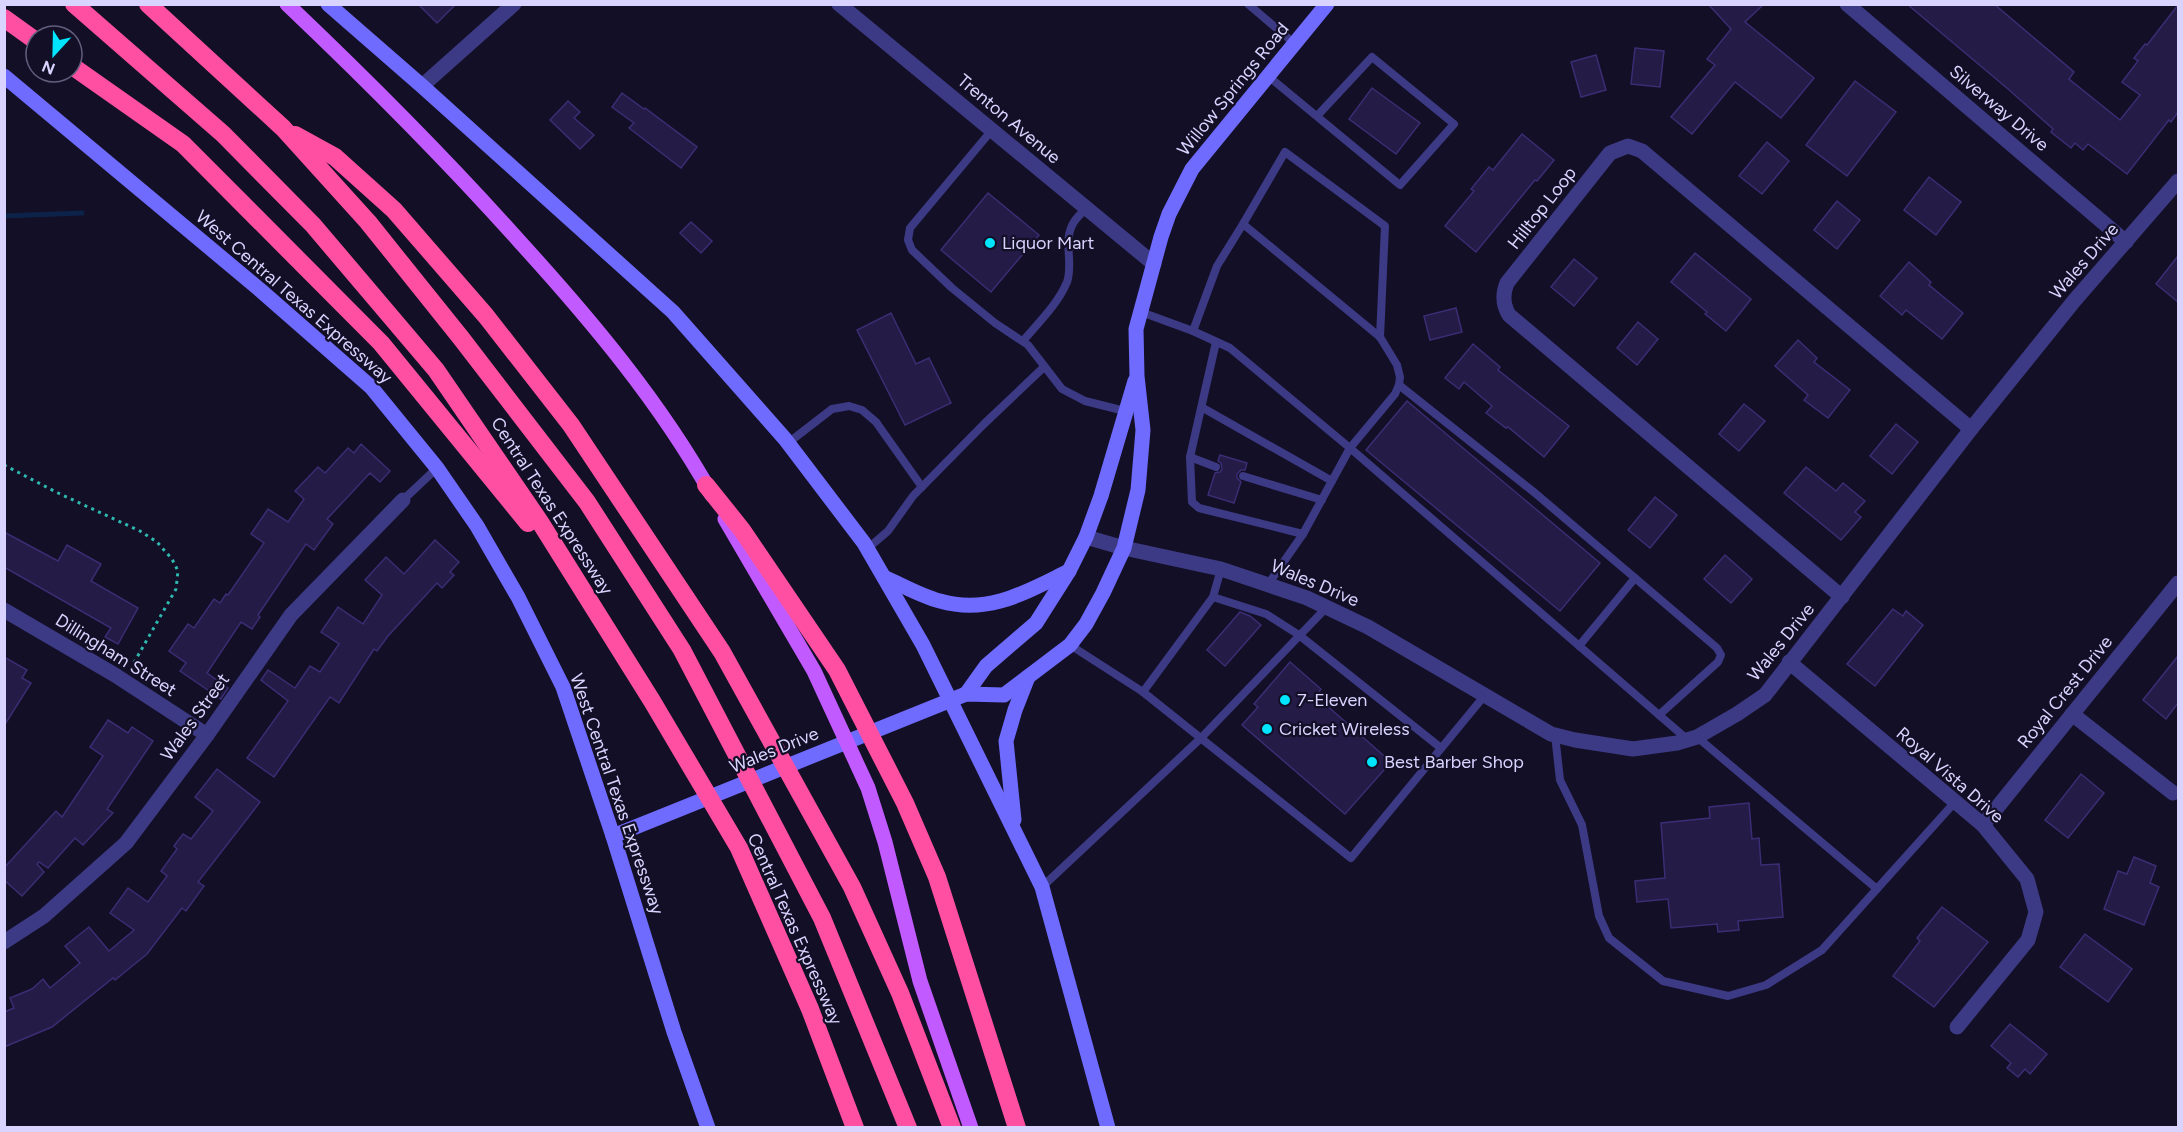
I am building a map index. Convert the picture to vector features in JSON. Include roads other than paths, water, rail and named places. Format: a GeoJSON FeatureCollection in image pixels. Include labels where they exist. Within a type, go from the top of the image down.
{"type":"FeatureCollection","features":[{"type":"Feature","properties":{"kind":"highway","name":"Central Texas Expressway"},"geometry":{"type":"LineString","coordinates":[[74,4],[223,134],[313,225],[436,370],[540,522],[652,701],[739,848],[810,1009],[855,1128]]}},
{"type":"Feature","properties":{"kind":"highway","name":"Central Texas Expressway"},"geometry":{"type":"LineString","coordinates":[[148,4],[283,128],[368,222],[461,338],[586,502],[682,650],[822,918],[908,1128]]}},
{"type":"Feature","properties":{"kind":"highway"},"geometry":{"type":"LineString","coordinates":[[4,18],[24,32]]}},
{"type":"Feature","properties":{"kind":"highway"},"geometry":{"type":"LineString","coordinates":[[84,74],[183,144],[381,343],[584,592]]}},
{"type":"Feature","properties":{"kind":"highway"},"geometry":{"type":"LineString","coordinates":[[283,128],[335,157],[394,210],[486,316],[571,425],[722,652],[852,887],[900,993],[952,1128]]}},
{"type":"Feature","properties":{"kind":"highway"},"geometry":{"type":"LineString","coordinates":[[706,485],[742,530],[837,670],[905,803],[938,877],[1017,1128]]}},
{"type":"Feature","properties":{"kind":"main road"},"geometry":{"type":"LineString","coordinates":[[287,4],[461,177],[564,290],[646,391],[706,485],[814,671],[867,788],[885,842],[920,981],[971,1128]]}},
{"type":"Feature","properties":{"kind":"main road"},"geometry":{"type":"LineString","coordinates":[[328,4],[423,86],[673,312],[788,443],[867,549],[923,645],[1042,887],[1108,1128]]}},
{"type":"Feature","properties":{"kind":"main road","name":"Willow Springs Road"},"geometry":{"type":"LineString","coordinates":[[966,694],[1004,695],[1070,645],[1086,624],[1103,593],[1124,548],[1138,490],[1143,430],[1137,376],[1136,329],[1169,214],[1192,169],[1327,4]]}},
{"type":"Feature","properties":{"kind":"main road","name":"West Central Texas Expressway"},"geometry":{"type":"LineString","coordinates":[[4,76],[259,289],[371,387],[437,468],[477,526],[518,597],[564,687],[674,1032],[708,1128]]}},
{"type":"Feature","properties":{"kind":"main road","name":"Willow Springs Road"},"geometry":{"type":"LineString","coordinates":[[950,702],[966,694],[986,666],[1036,624],[1069,571],[1086,537],[1101,496],[1137,376]]}},
{"type":"Feature","properties":{"kind":"main road"},"geometry":{"type":"LineString","coordinates":[[884,577],[940,602],[978,606],[1011,599],[1069,571]]}},
{"type":"Feature","properties":{"kind":"main road"},"geometry":{"type":"LineString","coordinates":[[1014,829],[1006,741],[1028,676]]}},
{"type":"Feature","properties":{"kind":"main road","name":"Wales Drive"},"geometry":{"type":"LineString","coordinates":[[613,836],[950,702]]}},
{"type":"Feature","properties":{"kind":"street"},"geometry":{"type":"LineString","coordinates":[[423,86],[514,4]]}},
{"type":"Feature","properties":{"kind":"street","name":"Trenton Avenue"},"geometry":{"type":"LineString","coordinates":[[839,4],[1154,264]]}},
{"type":"Feature","properties":{"kind":"street","name":"Silverway Drive"},"geometry":{"type":"LineString","coordinates":[[1847,4],[2127,242]]}},
{"type":"Feature","properties":{"kind":"street","name":"Hilltop Loop"},"geometry":{"type":"LineString","coordinates":[[1842,597],[1509,315],[1504,306],[1504,291],[1507,283],[1610,153],[1628,146],[1642,151],[1971,429]]}},
{"type":"Feature","properties":{"kind":"street","name":"Wales Drive"},"geometry":{"type":"LineString","coordinates":[[1086,537],[1124,548],[1221,569],[1269,584],[1327,607],[1368,627],[1555,735],[1633,749],[1677,744],[1737,714],[1765,695],[1971,429],[2074,301],[2178,181]]}},
{"type":"Feature","properties":{"kind":"street","name":"Wales Street"},"geometry":{"type":"LineString","coordinates":[[4,942],[44,916],[126,843],[207,735],[291,615],[403,500]]}},
{"type":"Feature","properties":{"kind":"street","name":"Royal Crest Drive"},"geometry":{"type":"LineString","coordinates":[[1983,825],[2178,583]]}},
{"type":"Feature","properties":{"kind":"street","name":"Dillingham Street"},"geometry":{"type":"LineString","coordinates":[[4,610],[123,680],[207,735]]}},
{"type":"Feature","properties":{"kind":"street","name":"Royal Vista Drive"},"geometry":{"type":"LineString","coordinates":[[1789,662],[1983,825],[2027,879],[2036,912],[2028,940],[1957,1027]]}},
{"type":"Feature","properties":{"kind":"street"},"geometry":{"type":"LineString","coordinates":[[2072,714],[2173,793]]}},
{"type":"Feature","properties":{"kind":"lane"},"geometry":{"type":"LineString","coordinates":[[1248,4],[1295,44]]}},
{"type":"Feature","properties":{"kind":"lane"},"geometry":{"type":"LineString","coordinates":[[1268,76],[1400,185],[1454,124],[1372,57],[1317,116]]}},
{"type":"Feature","properties":{"kind":"lane"},"geometry":{"type":"LineString","coordinates":[[992,130],[910,228],[909,240],[912,250],[952,288],[1035,352],[1062,389],[1075,397],[1125,411]]}},
{"type":"Feature","properties":{"kind":"lane"},"geometry":{"type":"LineString","coordinates":[[1193,331],[1217,266],[1285,152],[1385,226],[1380,337]]}},
{"type":"Feature","properties":{"kind":"lane"},"geometry":{"type":"LineString","coordinates":[[1023,341],[1067,282],[1070,268],[1068,246],[1071,228],[1086,208]]}},
{"type":"Feature","properties":{"kind":"lane"},"geometry":{"type":"LineString","coordinates":[[1243,224],[1380,337],[1397,365],[1400,377],[1395,394],[1350,448],[1303,534],[1269,584]]}},
{"type":"Feature","properties":{"kind":"lane"},"geometry":{"type":"LineString","coordinates":[[1141,312],[1193,331],[1243,358],[1659,715],[1693,738],[1877,889]]}},
{"type":"Feature","properties":{"kind":"lane"},"geometry":{"type":"LineString","coordinates":[[1216,342],[1203,408],[1190,457],[1192,502],[1199,507],[1303,534]]}},
{"type":"Feature","properties":{"kind":"lane"},"geometry":{"type":"LineString","coordinates":[[867,549],[888,531],[913,496],[1044,367]]}},
{"type":"Feature","properties":{"kind":"lane"},"geometry":{"type":"LineString","coordinates":[[1399,385],[1535,493],[1717,648],[1720,655],[1718,662],[1659,715]]}},
{"type":"Feature","properties":{"kind":"lane"},"geometry":{"type":"LineString","coordinates":[[788,443],[832,409],[849,406],[862,410],[876,422],[922,487]]}},
{"type":"Feature","properties":{"kind":"lane"},"geometry":{"type":"LineString","coordinates":[[1203,408],[1332,481]]}},
{"type":"Feature","properties":{"kind":"lane"},"geometry":{"type":"LineString","coordinates":[[1190,457],[1216,467]]}},
{"type":"Feature","properties":{"kind":"lane"},"geometry":{"type":"LineString","coordinates":[[403,500],[437,468]]}},
{"type":"Feature","properties":{"kind":"lane"},"geometry":{"type":"LineString","coordinates":[[1243,476],[1322,500]]}},
{"type":"Feature","properties":{"kind":"lane"},"geometry":{"type":"LineString","coordinates":[[1143,692],[1213,597],[1221,569]]}},
{"type":"Feature","properties":{"kind":"lane"},"geometry":{"type":"LineString","coordinates":[[1579,646],[1635,578]]}},
{"type":"Feature","properties":{"kind":"lane"},"geometry":{"type":"LineString","coordinates":[[1213,597],[1266,614],[1299,635],[1442,748]]}},
{"type":"Feature","properties":{"kind":"lane"},"geometry":{"type":"LineString","coordinates":[[1042,887],[1201,738],[1327,607]]}},
{"type":"Feature","properties":{"kind":"lane"},"geometry":{"type":"LineString","coordinates":[[1070,645],[1143,692],[1351,858],[1485,695]]}},
{"type":"Feature","properties":{"kind":"lane"},"geometry":{"type":"LineString","coordinates":[[1555,735],[1560,780],[1582,825],[1599,916],[1609,938],[1663,981],[1728,996],[1766,985],[1822,950],[1955,802]]}},
{"type":"Feature","properties":{"kind":"waterway"},"geometry":{"type":"LineString","coordinates":[[4,216],[82,213]]}},
{"type":"Feature","properties":{"kind":"place","name":"Liquor Mart"},"geometry":{"type":"Point","coordinates":[990,243]}},
{"type":"Feature","properties":{"kind":"place","name":"7-Eleven"},"geometry":{"type":"Point","coordinates":[1285,700]}},
{"type":"Feature","properties":{"kind":"place","name":"Cricket Wireless"},"geometry":{"type":"Point","coordinates":[1267,729]}},
{"type":"Feature","properties":{"kind":"place","name":"Best Barber Shop"},"geometry":{"type":"Point","coordinates":[1372,762]}}]}
